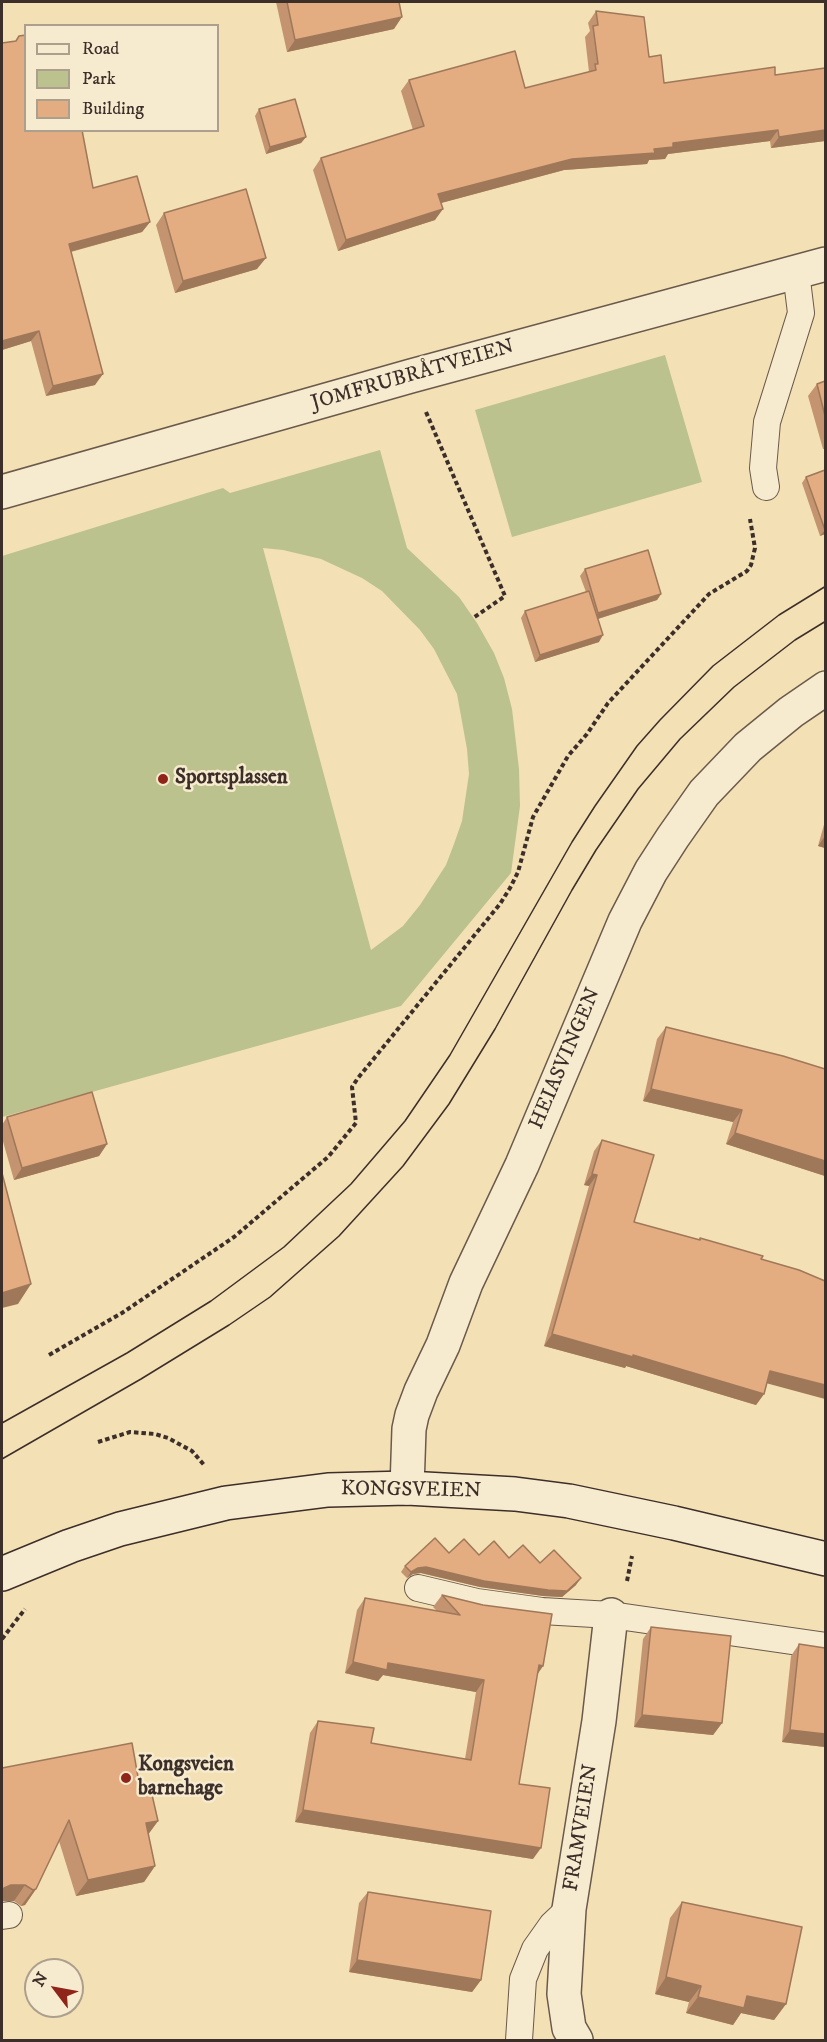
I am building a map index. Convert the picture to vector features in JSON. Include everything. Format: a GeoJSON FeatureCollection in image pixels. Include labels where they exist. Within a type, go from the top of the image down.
{"type":"FeatureCollection","features":[{"type":"Feature","properties":{"kind":"street","name":"JOMFRUBRÅTVEIEN"},"geometry":{"type":"LineString","coordinates":[[2,492],[411,376],[811,268]]}},
{"type":"Feature","properties":{"kind":"street","name":"HEIASVINGEN"},"geometry":{"type":"LineString","coordinates":[[406,1488],[409,1429],[421,1391],[443,1345],[466,1283],[522,1165],[625,921],[667,845],[705,793],[748,747],[825,688]]}},
{"type":"Feature","properties":{"kind":"street","name":"KONGSVEIEN"},"geometry":{"type":"LineString","coordinates":[[2,1574],[70,1546],[120,1529],[226,1503],[328,1490],[406,1488],[515,1494],[569,1502],[674,1522],[825,1559]]}},
{"type":"Feature","properties":{"kind":"street","name":"FRAMVEIEN"},"geometry":{"type":"LineString","coordinates":[[576,2040],[569,2028],[564,1994],[569,1909],[599,1721],[610,1615]]}},
{"type":"Feature","properties":{"kind":"lane"},"geometry":{"type":"LineString","coordinates":[[766,487],[763,448],[767,422],[801,313],[811,268]]}},
{"type":"Feature","properties":{"kind":"lane"},"geometry":{"type":"LineString","coordinates":[[418,1588],[477,1602],[542,1611],[610,1615],[825,1646]]}},
{"type":"Feature","properties":{"kind":"lane"},"geometry":{"type":"LineString","coordinates":[[519,2040],[523,1979],[535,1949],[552,1925],[569,1909]]}},
{"type":"Feature","properties":{"kind":"path"},"geometry":{"type":"LineString","coordinates":[[411,376],[505,596],[473,618]]}},
{"type":"Feature","properties":{"kind":"path"},"geometry":{"type":"LineString","coordinates":[[49,1355],[122,1313],[234,1237],[328,1157],[350,1131],[356,1123],[352,1088],[397,1027],[500,904],[518,872],[533,817],[568,756],[587,734],[608,703],[709,594],[747,571],[751,565],[755,548],[749,513],[754,502],[766,487]]}},
{"type":"Feature","properties":{"kind":"path"},"geometry":{"type":"LineString","coordinates":[[98,1442],[130,1432],[155,1434],[168,1438],[192,1451],[205,1465],[226,1503]]}},
{"type":"Feature","properties":{"kind":"path"},"geometry":{"type":"LineString","coordinates":[[630,1567],[632,1555]]}},
{"type":"Feature","properties":{"kind":"path"},"geometry":{"type":"LineString","coordinates":[[2,1640],[26,1608]]}},
{"type":"Feature","properties":{"kind":"green space"},"geometry":{"type":"Polygon","coordinates":[[[665,355],[702,482],[512,537],[475,410],[665,355]]]}},
{"type":"Feature","properties":{"kind":"green space","name":"Sportsplassen"},"geometry":{"type":"Polygon","coordinates":[[[380,450],[407,548],[459,597],[494,653],[504,678],[512,709],[519,769],[520,806],[511,873],[401,1006],[2,1117],[2,556],[223,488],[230,493],[380,450]],[[263,548],[371,950],[403,926],[420,905],[446,865],[462,821],[469,774],[457,694],[434,649],[420,630],[382,591],[362,578],[321,559],[263,548]]]}},
{"type":"Feature","properties":{"kind":"building"},"geometry":{"type":"Polygon","coordinates":[[[287,2],[399,2],[402,17],[295,40],[287,2]]]}},
{"type":"Feature","properties":{"kind":"building"},"geometry":{"type":"Polygon","coordinates":[[[596,11],[644,17],[649,57],[661,55],[664,83],[775,67],[775,75],[825,68],[825,130],[779,137],[778,130],[673,143],[673,147],[654,149],[655,153],[572,159],[438,194],[443,209],[346,240],[321,158],[424,126],[409,80],[515,51],[525,88],[596,70],[595,64],[598,64],[593,26],[598,25],[596,11]]]}},
{"type":"Feature","properties":{"kind":"building"},"geometry":{"type":"Polygon","coordinates":[[[24,35],[24,132],[82,132],[93,188],[137,176],[150,222],[69,244],[103,374],[53,386],[39,331],[2,341],[2,43],[16,41],[19,36],[24,35]]]}},
{"type":"Feature","properties":{"kind":"building"},"geometry":{"type":"Polygon","coordinates":[[[295,99],[306,137],[270,147],[259,109],[295,99]]]}},
{"type":"Feature","properties":{"kind":"building"},"geometry":{"type":"Polygon","coordinates":[[[246,189],[266,258],[183,281],[164,213],[246,189]]]}},
{"type":"Feature","properties":{"kind":"building"},"geometry":{"type":"Polygon","coordinates":[[[825,381],[825,416],[817,384],[825,381]]]}},
{"type":"Feature","properties":{"kind":"building"},"geometry":{"type":"Polygon","coordinates":[[[825,470],[825,530],[806,477],[825,470]]]}},
{"type":"Feature","properties":{"kind":"building"},"geometry":{"type":"Polygon","coordinates":[[[648,550],[661,594],[598,613],[585,569],[648,550]]]}},
{"type":"Feature","properties":{"kind":"building"},"geometry":{"type":"Polygon","coordinates":[[[589,591],[603,635],[540,655],[525,611],[589,591]]]}},
{"type":"Feature","properties":{"kind":"building"},"geometry":{"type":"Polygon","coordinates":[[[666,1027],[783,1056],[825,1069],[825,1161],[735,1133],[742,1110],[651,1089],[666,1027]]]}},
{"type":"Feature","properties":{"kind":"building"},"geometry":{"type":"Polygon","coordinates":[[[92,1092],[107,1144],[22,1168],[7,1117],[92,1092]]]}},
{"type":"Feature","properties":{"kind":"building"},"geometry":{"type":"Polygon","coordinates":[[[602,1140],[654,1155],[634,1222],[763,1256],[761,1259],[799,1270],[825,1281],[825,1385],[770,1371],[764,1394],[633,1355],[633,1357],[552,1334],[597,1175],[592,1174],[602,1140]]]}},
{"type":"Feature","properties":{"kind":"building"},"geometry":{"type":"Polygon","coordinates":[[[2,1173],[31,1284],[2,1293],[2,1173]]]}},
{"type":"Feature","properties":{"kind":"building"},"geometry":{"type":"Polygon","coordinates":[[[435,1538],[449,1553],[464,1539],[479,1555],[494,1541],[509,1558],[523,1545],[540,1563],[554,1550],[581,1578],[567,1591],[484,1581],[426,1567],[411,1572],[405,1566],[435,1538]]]}},
{"type":"Feature","properties":{"kind":"building"},"geometry":{"type":"Polygon","coordinates":[[[442,1595],[483,1605],[552,1614],[543,1666],[539,1665],[519,1784],[550,1788],[541,1848],[303,1810],[318,1721],[374,1728],[371,1743],[471,1760],[484,1680],[388,1663],[387,1670],[353,1662],[365,1598],[460,1615],[442,1595]]]}},
{"type":"Feature","properties":{"kind":"building"},"geometry":{"type":"Polygon","coordinates":[[[651,1627],[731,1636],[722,1723],[642,1715],[651,1627]]]}},
{"type":"Feature","properties":{"kind":"building"},"geometry":{"type":"Polygon","coordinates":[[[799,1644],[825,1648],[825,1734],[790,1730],[799,1644]]]}},
{"type":"Feature","properties":{"kind":"building"},"geometry":{"type":"Polygon","coordinates":[[[132,1743],[140,1788],[150,1786],[158,1821],[146,1823],[155,1866],[88,1880],[69,1820],[36,1889],[33,1890],[25,1885],[11,1885],[4,1888],[2,1892],[2,1768],[132,1743]]]}},
{"type":"Feature","properties":{"kind":"building"},"geometry":{"type":"Polygon","coordinates":[[[368,1892],[491,1911],[481,1980],[357,1960],[368,1892]]]}},
{"type":"Feature","properties":{"kind":"building"},"geometry":{"type":"Polygon","coordinates":[[[682,1902],[802,1927],[786,2004],[747,1996],[744,2008],[698,1997],[701,1986],[666,1977],[682,1902]]]}},
{"type":"Feature","properties":{"kind":"tram line"},"geometry":{"type":"LineString","coordinates":[[2,1423],[127,1353],[211,1301],[284,1247],[351,1184],[405,1121],[450,1055],[572,842],[637,746],[713,666],[779,615],[826,586]]}},
{"type":"Feature","properties":{"kind":"tram line"},"geometry":{"type":"LineString","coordinates":[[2,1459],[229,1325],[270,1297],[339,1236],[403,1166],[449,1104],[495,1029],[572,890],[638,789],[680,739],[734,687],[795,640],[826,621]]}},
{"type":"Feature","properties":{"kind":"place","name":"Sportsplassen"},"geometry":{"type":"Point","coordinates":[163,779]}},
{"type":"Feature","properties":{"kind":"place","name":"Kongsveien barnehage"},"geometry":{"type":"Point","coordinates":[126,1778]}}]}
